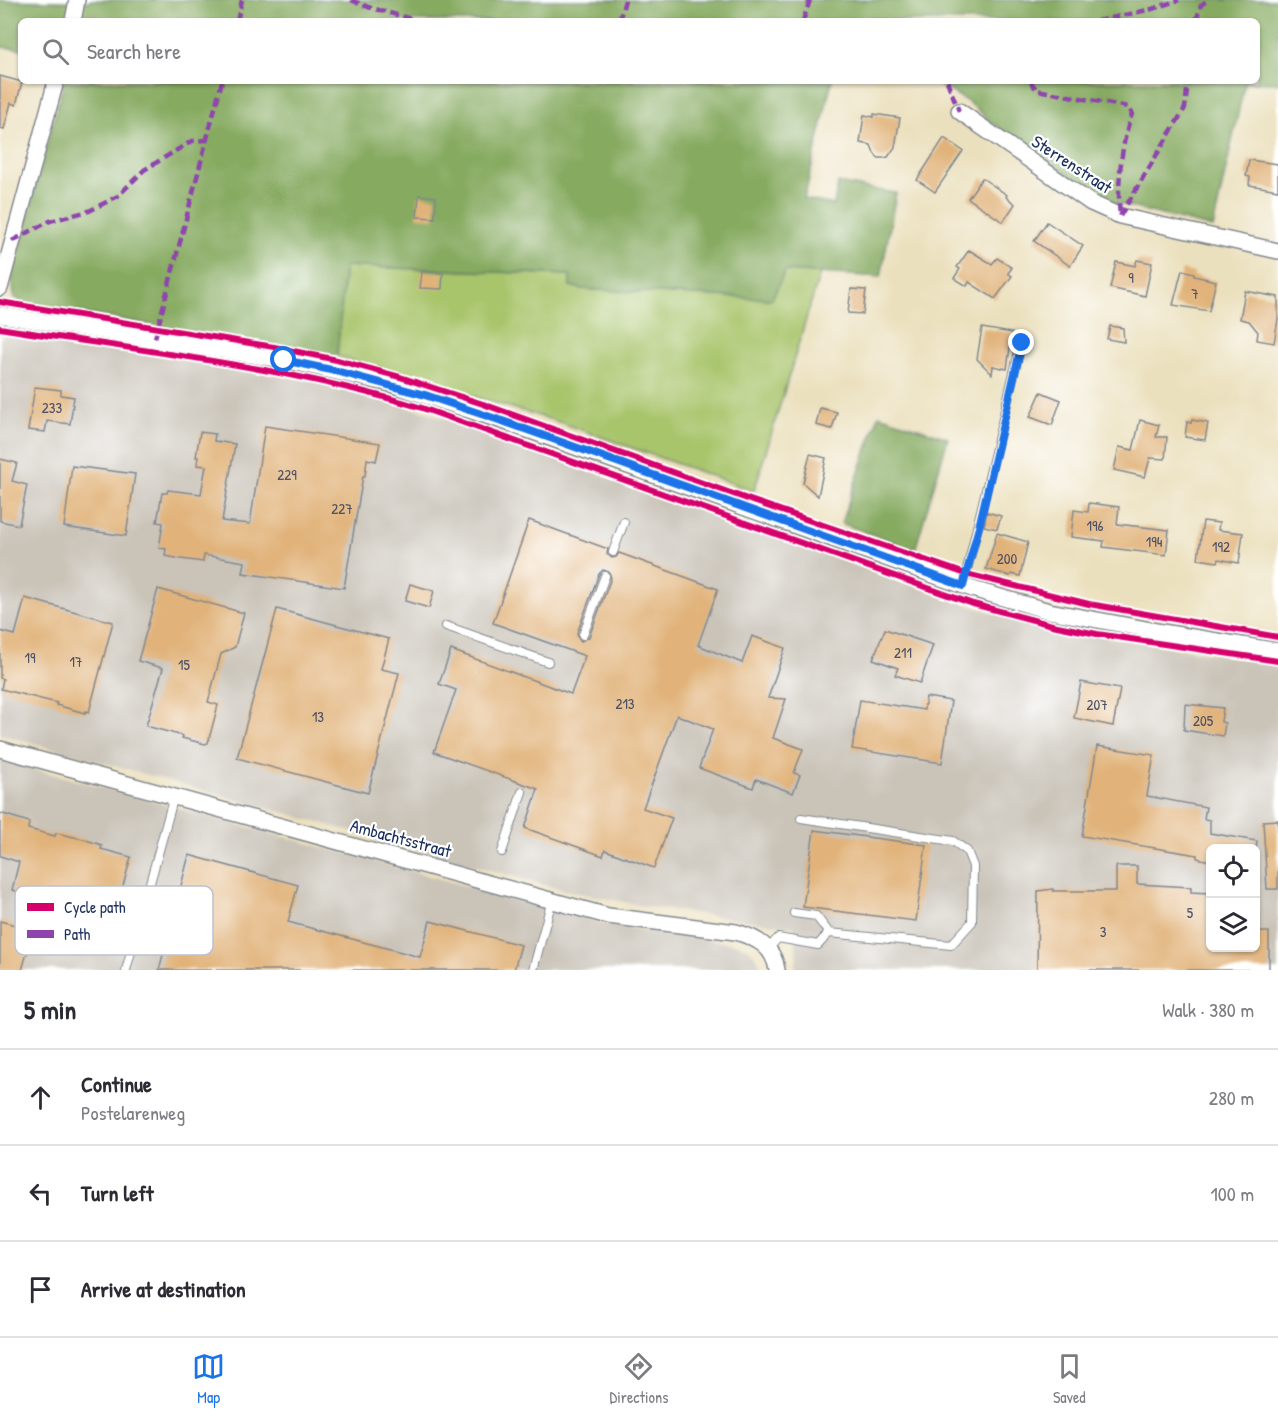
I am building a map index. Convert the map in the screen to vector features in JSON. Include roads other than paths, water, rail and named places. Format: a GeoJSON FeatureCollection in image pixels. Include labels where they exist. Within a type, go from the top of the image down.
{"type":"FeatureCollection","features":[{"type":"Feature","properties":{"kind":"street"},"geometry":{"type":"LineString","coordinates":[[74,18],[77,0]]}},
{"type":"Feature","properties":{"kind":"street"},"geometry":{"type":"LineString","coordinates":[[0,288],[55,84]]}},
{"type":"Feature","properties":{"kind":"street","name":"Sterrenstraat"},"geometry":{"type":"LineString","coordinates":[[960,111],[1091,203],[1119,216],[1278,251]]}},
{"type":"Feature","properties":{"kind":"street"},"geometry":{"type":"LineString","coordinates":[[0,315],[284,360],[390,384],[511,424],[963,586],[1049,610],[1278,651]]}},
{"type":"Feature","properties":{"kind":"street","name":"Ambachtsstraat"},"geometry":{"type":"LineString","coordinates":[[0,749],[608,916],[736,932],[755,938],[769,948]]}},
{"type":"Feature","properties":{"kind":"street"},"geometry":{"type":"LineString","coordinates":[[769,948],[777,970]]}},
{"type":"Feature","properties":{"kind":"lane"},"geometry":{"type":"LineString","coordinates":[[963,586],[1022,343]]}},
{"type":"Feature","properties":{"kind":"lane"},"geometry":{"type":"LineString","coordinates":[[614,552],[624,522]]}},
{"type":"Feature","properties":{"kind":"lane"},"geometry":{"type":"LineString","coordinates":[[583,635],[605,576]]}},
{"type":"Feature","properties":{"kind":"lane"},"geometry":{"type":"LineString","coordinates":[[446,626],[548,662]]}},
{"type":"Feature","properties":{"kind":"lane"},"geometry":{"type":"LineString","coordinates":[[501,852],[522,792]]}},
{"type":"Feature","properties":{"kind":"lane"},"geometry":{"type":"LineString","coordinates":[[149,886],[174,796]]}},
{"type":"Feature","properties":{"kind":"lane"},"geometry":{"type":"LineString","coordinates":[[794,913],[816,916],[829,933],[951,945],[972,922],[973,866],[967,851],[953,840],[801,819]]}},
{"type":"Feature","properties":{"kind":"lane"},"geometry":{"type":"LineString","coordinates":[[533,970],[552,900]]}},
{"type":"Feature","properties":{"kind":"lane"},"geometry":{"type":"LineString","coordinates":[[769,948],[778,939],[818,945],[829,933]]}},
{"type":"Feature","properties":{"kind":"lane"},"geometry":{"type":"LineString","coordinates":[[126,970],[130,955]]}}]}
